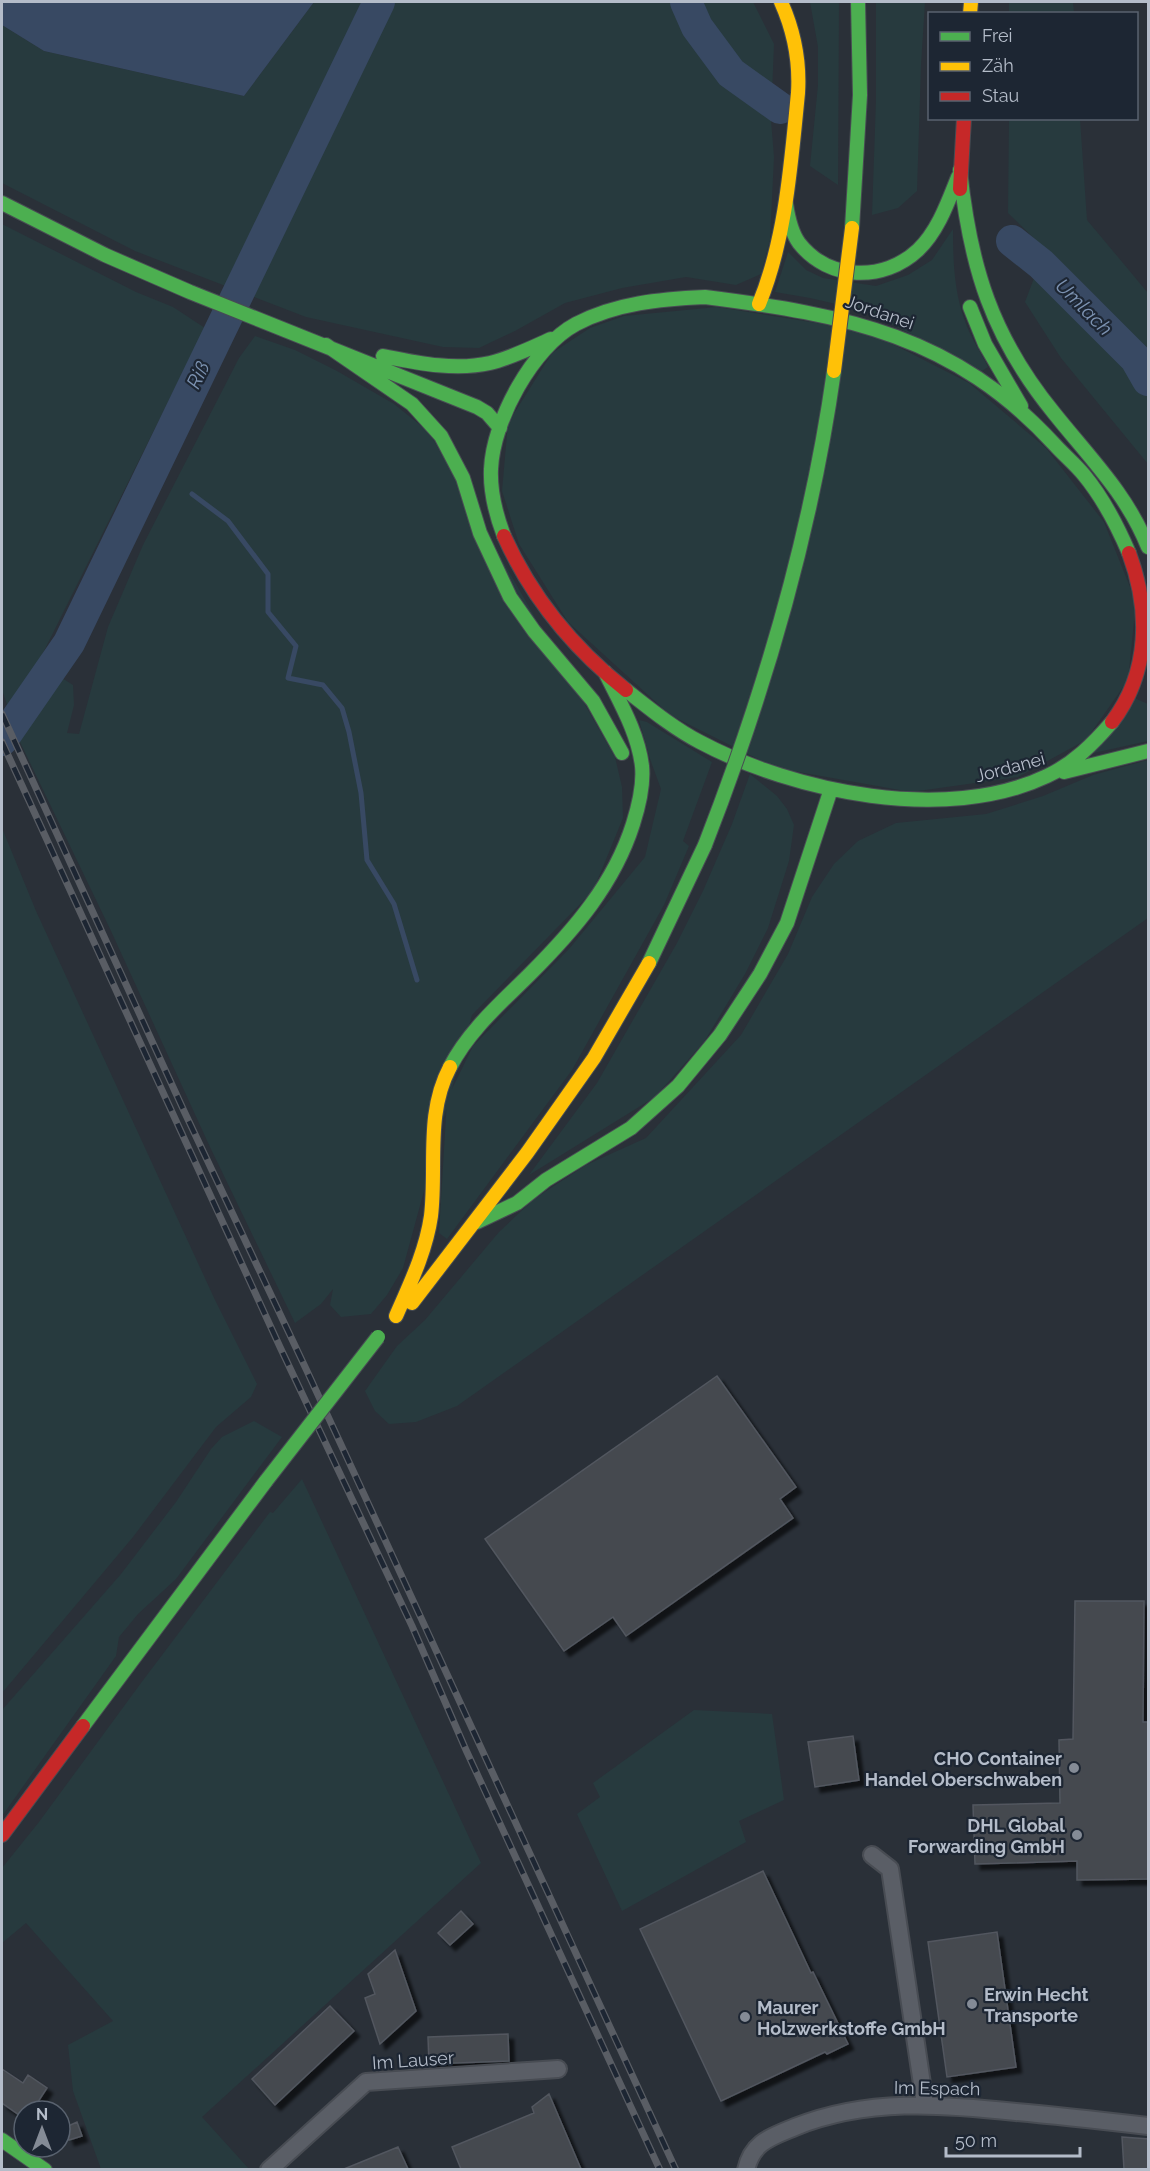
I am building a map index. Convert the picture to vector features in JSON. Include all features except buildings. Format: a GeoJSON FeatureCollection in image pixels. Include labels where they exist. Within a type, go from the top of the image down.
{"type":"FeatureCollection","features":[{"type":"Feature","properties":{"kind":"main road"},"geometry":{"type":"LineString","coordinates":[[759,304],[769,281],[785,200],[798,96],[799,64],[792,28],[781,2]]}},
{"type":"Feature","properties":{"kind":"main road"},"geometry":{"type":"LineString","coordinates":[[2,1835],[266,1481],[378,1337],[396,1316],[416,1299],[561,1107],[594,1058],[652,957],[705,845],[739,755],[766,671],[802,539],[821,456],[837,360],[852,228],[860,95],[858,2]]}},
{"type":"Feature","properties":{"kind":"main road"},"geometry":{"type":"LineString","coordinates":[[960,259],[960,170],[964,120]]}},
{"type":"Feature","properties":{"kind":"main road"},"geometry":{"type":"LineString","coordinates":[[785,200],[789,222],[799,243],[815,259],[835,270],[857,275],[880,273],[901,264],[919,250],[946,208],[960,170]]}},
{"type":"Feature","properties":{"kind":"main road"},"geometry":{"type":"LineString","coordinates":[[960,170],[964,214],[972,258],[986,300],[1004,341],[1028,379],[1055,414],[1099,463],[1126,501],[1149,547]]}},
{"type":"Feature","properties":{"kind":"main road"},"geometry":{"type":"LineString","coordinates":[[2,203],[105,255],[161,280],[477,407],[487,413],[500,428]]}},
{"type":"Feature","properties":{"kind":"main road"},"geometry":{"type":"LineString","coordinates":[[965,289],[967,300],[985,344],[1024,412]]}},
{"type":"Feature","properties":{"kind":"main road","name":"Jordanei"},"geometry":{"type":"LineString","coordinates":[[705,297],[759,304],[821,313],[865,323],[908,339],[955,364],[1024,412],[1089,481],[1116,525],[1142,587],[1146,614],[1139,694],[1119,713],[1099,738],[1054,775],[1005,790],[941,799],[879,796],[831,789],[773,774],[704,745],[666,720],[605,672],[559,623],[527,581],[507,543],[498,516],[490,478],[494,446],[500,428],[510,403],[538,356],[558,336],[588,319],[627,304],[670,298],[705,297]]}},
{"type":"Feature","properties":{"kind":"main road"},"geometry":{"type":"LineString","coordinates":[[326,345],[409,361],[448,366],[480,365],[506,359],[558,336]]}},
{"type":"Feature","properties":{"kind":"main road"},"geometry":{"type":"LineString","coordinates":[[326,345],[412,404],[441,436],[463,478],[480,533],[510,597],[534,631],[593,701],[610,729],[624,762]]}},
{"type":"Feature","properties":{"kind":"main road"},"geometry":{"type":"LineString","coordinates":[[396,1316],[420,1257],[431,1215],[433,1120],[443,1080],[462,1048],[498,1005],[577,924],[610,879],[625,851],[641,797],[643,777],[641,757],[630,724],[605,672]]}},
{"type":"Feature","properties":{"kind":"main road"},"geometry":{"type":"LineString","coordinates":[[1054,775],[1149,751]]}},
{"type":"Feature","properties":{"kind":"main road"},"geometry":{"type":"LineString","coordinates":[[629,781],[634,823]]}},
{"type":"Feature","properties":{"kind":"main road"},"geometry":{"type":"LineString","coordinates":[[474,1223],[517,1203],[546,1180],[631,1128],[678,1086],[720,1035],[766,964],[787,922],[831,789]]}},
{"type":"Feature","properties":{"kind":"main road"},"geometry":{"type":"LineString","coordinates":[[2,2140],[45,2169]]}},
{"type":"Feature","properties":{"kind":"street"},"geometry":{"type":"LineString","coordinates":[[872,1855],[890,1869],[925,2104]]}},
{"type":"Feature","properties":{"kind":"street","name":"Im Lauser"},"geometry":{"type":"LineString","coordinates":[[269,2169],[366,2082],[558,2069]]}},
{"type":"Feature","properties":{"kind":"street","name":"Im Espach"},"geometry":{"type":"LineString","coordinates":[[746,2169],[750,2154],[773,2136],[816,2119],[861,2109],[895,2105],[954,2105],[1149,2126]]}},
{"type":"Feature","properties":{"kind":"green space"},"geometry":{"type":"Polygon","coordinates":[[[314,2],[753,2],[774,44],[771,120],[774,157],[770,240],[761,274],[736,285],[686,277],[622,288],[565,303],[479,348],[443,347],[306,317],[135,251],[2,183],[2,25],[44,51],[244,96],[314,2]]]}},
{"type":"Feature","properties":{"kind":"green space"},"geometry":{"type":"Polygon","coordinates":[[[810,2],[839,2],[838,185],[810,166],[818,85],[818,47],[810,2]]]}},
{"type":"Feature","properties":{"kind":"green space"},"geometry":{"type":"Polygon","coordinates":[[[876,2],[925,2],[917,191],[898,208],[872,215],[876,100],[876,2]]]}},
{"type":"Feature","properties":{"kind":"green space"},"geometry":{"type":"Polygon","coordinates":[[[1009,2],[1073,2],[1074,12],[1009,12],[1009,2]]]}},
{"type":"Feature","properties":{"kind":"green space"},"geometry":{"type":"Polygon","coordinates":[[[1009,120],[1080,120],[1087,220],[1148,293],[1148,464],[1061,358],[1025,302],[1045,249],[1008,213],[1009,120]]]}},
{"type":"Feature","properties":{"kind":"green space"},"geometry":{"type":"Polygon","coordinates":[[[2,224],[136,292],[173,307],[205,328],[38,663],[73,685],[74,705],[67,733],[79,734],[108,627],[143,545],[239,358],[255,336],[295,350],[337,371],[394,404],[429,432],[615,757],[622,787],[623,818],[593,891],[472,1015],[403,1268],[387,1295],[371,1314],[341,1317],[330,1305],[333,1289],[321,1304],[295,1323],[20,742],[2,690],[2,224]]]}},
{"type":"Feature","properties":{"kind":"green space"},"geometry":{"type":"Polygon","coordinates":[[[953,229],[958,299],[967,327],[988,367],[982,371],[866,311],[775,292],[788,252],[806,270],[823,278],[876,286],[908,275],[932,260],[953,229]]]}},
{"type":"Feature","properties":{"kind":"green space"},"geometry":{"type":"Polygon","coordinates":[[[717,307],[867,331],[969,383],[1046,448],[1104,522],[1136,602],[1128,680],[1086,740],[1018,777],[911,792],[776,768],[670,715],[568,622],[519,544],[502,491],[508,423],[552,353],[590,328],[624,316],[717,307]]]}},
{"type":"Feature","properties":{"kind":"green space"},"geometry":{"type":"Polygon","coordinates":[[[1134,698],[1148,704],[1148,741],[1089,754],[1134,698]]]}},
{"type":"Feature","properties":{"kind":"green space"},"geometry":{"type":"Polygon","coordinates":[[[639,720],[647,722],[712,762],[683,841],[689,846],[664,905],[572,1070],[447,1239],[439,1233],[447,1099],[473,1046],[569,949],[645,857],[661,789],[639,720]]]}},
{"type":"Feature","properties":{"kind":"green space"},"geometry":{"type":"Polygon","coordinates":[[[1148,760],[1148,918],[457,1406],[416,1422],[389,1424],[375,1411],[365,1391],[397,1346],[425,1320],[499,1232],[534,1199],[586,1165],[646,1138],[741,1035],[788,954],[812,897],[834,864],[858,841],[896,823],[986,814],[1043,796],[1093,775],[1148,760]]]}},
{"type":"Feature","properties":{"kind":"green space"},"geometry":{"type":"Polygon","coordinates":[[[750,774],[777,796],[787,809],[794,825],[789,861],[768,928],[745,974],[704,1042],[655,1097],[529,1175],[597,1083],[677,943],[732,824],[750,774]]]}},
{"type":"Feature","properties":{"kind":"green space"},"geometry":{"type":"Polygon","coordinates":[[[2,828],[36,911],[215,1300],[257,1384],[251,1397],[216,1427],[133,1537],[2,1693],[2,828]]]}},
{"type":"Feature","properties":{"kind":"green space"},"geometry":{"type":"Polygon","coordinates":[[[254,1421],[282,1437],[176,1579],[138,1614],[119,1637],[116,1656],[2,1816],[2,1710],[121,1574],[176,1502],[211,1449],[222,1437],[254,1421]]]}},
{"type":"Feature","properties":{"kind":"green space"},"geometry":{"type":"Polygon","coordinates":[[[302,1479],[481,1863],[202,2117],[249,2169],[101,2169],[73,2091],[68,2045],[113,2021],[26,1923],[2,1943],[2,1868],[39,1822],[270,1512],[273,1513],[302,1479]]]}},
{"type":"Feature","properties":{"kind":"green space"},"geometry":{"type":"Polygon","coordinates":[[[694,1710],[772,1714],[784,1800],[739,1821],[746,1842],[622,1911],[577,1814],[600,1797],[593,1783],[694,1710]]]}},
{"type":"Feature","properties":{"kind":"water"},"geometry":{"type":"Polygon","coordinates":[[[2,2],[314,2],[244,96],[44,51],[2,25],[2,2]]]}},
{"type":"Feature","properties":{"kind":"waterway","name":"Riß"},"geometry":{"type":"LineString","coordinates":[[2,740],[69,643],[379,2]]}},
{"type":"Feature","properties":{"kind":"waterway","name":"Umlach"},"geometry":{"type":"LineString","coordinates":[[686,2],[697,27],[731,73],[780,108]]}},
{"type":"Feature","properties":{"kind":"waterway","name":"Umlach"},"geometry":{"type":"LineString","coordinates":[[1012,241],[1041,264],[1136,359],[1148,380]]}},
{"type":"Feature","properties":{"kind":"waterway"},"geometry":{"type":"LineString","coordinates":[[192,494],[228,521],[268,574],[268,612],[296,646],[288,678],[323,685],[342,708],[361,793],[367,860],[394,904],[417,980]]}},
{"type":"Feature","properties":{"kind":"railway"},"geometry":{"type":"LineString","coordinates":[[2,714],[676,2170]]}},
{"type":"Feature","properties":{"kind":"railway"},"geometry":{"type":"LineString","coordinates":[[2,742],[280,1347],[412,1626],[466,1750],[660,2170]]}},
{"type":"Feature","properties":{"kind":"traffic: fast"},"geometry":{"type":"LineString","coordinates":[[852,228],[860,95],[858,2]]}},
{"type":"Feature","properties":{"kind":"traffic: fast"},"geometry":{"type":"LineString","coordinates":[[960,170],[970,238],[978,269],[1000,328],[1033,385],[1118,493],[1148,547]]}},
{"type":"Feature","properties":{"kind":"traffic: fast"},"geometry":{"type":"LineString","coordinates":[[786,204],[794,234],[811,256],[825,265],[841,270],[857,273],[873,272],[889,268],[918,250],[942,216],[958,177]]}},
{"type":"Feature","properties":{"kind":"traffic: fast"},"geometry":{"type":"LineString","coordinates":[[2,203],[105,255],[190,292],[477,407],[487,413],[500,428]]}},
{"type":"Feature","properties":{"kind":"traffic: fast"},"geometry":{"type":"LineString","coordinates":[[705,297],[805,312],[895,336],[937,355],[978,378],[1017,408],[1081,471],[1103,502],[1129,553]]}},
{"type":"Feature","properties":{"kind":"traffic: fast"},"geometry":{"type":"LineString","coordinates":[[504,536],[491,486],[493,450],[507,408],[518,387],[545,349],[576,324],[607,311],[639,303],[705,297]]}},
{"type":"Feature","properties":{"kind":"traffic: fast"},"geometry":{"type":"LineString","coordinates":[[970,307],[985,344],[1021,406]]}},
{"type":"Feature","properties":{"kind":"traffic: fast"},"geometry":{"type":"LineString","coordinates":[[383,356],[436,365],[477,365],[506,358],[551,339]]}},
{"type":"Feature","properties":{"kind":"traffic: fast"},"geometry":{"type":"LineString","coordinates":[[326,345],[412,404],[441,436],[463,478],[480,533],[510,597],[534,631],[593,701],[622,753]]}},
{"type":"Feature","properties":{"kind":"traffic: fast"},"geometry":{"type":"LineString","coordinates":[[705,845],[747,729],[783,611],[813,492],[834,371]]}},
{"type":"Feature","properties":{"kind":"traffic: fast"},"geometry":{"type":"LineString","coordinates":[[450,1067],[476,1029],[577,923],[604,886],[625,846],[639,802],[642,766],[632,729],[605,672]]}},
{"type":"Feature","properties":{"kind":"traffic: fast"},"geometry":{"type":"LineString","coordinates":[[626,690],[680,730],[738,760],[824,787],[871,796],[918,800],[963,798],[1007,790],[1047,776],[1082,753],[1112,722]]}},
{"type":"Feature","properties":{"kind":"traffic: fast"},"geometry":{"type":"LineString","coordinates":[[1064,772],[1148,751]]}},
{"type":"Feature","properties":{"kind":"traffic: fast"},"geometry":{"type":"LineString","coordinates":[[477,1222],[517,1203],[546,1180],[631,1128],[678,1086],[720,1035],[760,974],[787,923],[831,789]]}},
{"type":"Feature","properties":{"kind":"traffic: fast"},"geometry":{"type":"LineString","coordinates":[[649,963],[705,845]]}},
{"type":"Feature","properties":{"kind":"traffic: fast"},"geometry":{"type":"LineString","coordinates":[[266,1481],[378,1337]]}},
{"type":"Feature","properties":{"kind":"traffic: fast"},"geometry":{"type":"LineString","coordinates":[[83,1726],[266,1481]]}},
{"type":"Feature","properties":{"kind":"traffic: fast"},"geometry":{"type":"LineString","coordinates":[[2,2140],[45,2170]]}},
{"type":"Feature","properties":{"kind":"traffic: slow"},"geometry":{"type":"LineString","coordinates":[[759,304],[776,253],[786,200],[798,93],[795,46],[781,2]]}},
{"type":"Feature","properties":{"kind":"traffic: slow"},"geometry":{"type":"LineString","coordinates":[[970,12],[971,2]]}},
{"type":"Feature","properties":{"kind":"traffic: slow"},"geometry":{"type":"LineString","coordinates":[[834,371],[852,228]]}},
{"type":"Feature","properties":{"kind":"traffic: slow"},"geometry":{"type":"LineString","coordinates":[[412,1303],[527,1153],[594,1058],[649,963]]}},
{"type":"Feature","properties":{"kind":"traffic: slow"},"geometry":{"type":"LineString","coordinates":[[396,1316],[417,1267],[429,1229],[433,1197],[433,1140],[437,1103],[450,1067]]}},
{"type":"Feature","properties":{"kind":"traffic: jam"},"geometry":{"type":"LineString","coordinates":[[960,189],[964,120]]}},
{"type":"Feature","properties":{"kind":"traffic: jam"},"geometry":{"type":"LineString","coordinates":[[504,536],[527,579],[555,620],[588,657],[626,690]]}},
{"type":"Feature","properties":{"kind":"traffic: jam"},"geometry":{"type":"LineString","coordinates":[[1112,722],[1125,703],[1134,683],[1143,640],[1141,596],[1129,553]]}},
{"type":"Feature","properties":{"kind":"traffic: jam"},"geometry":{"type":"LineString","coordinates":[[2,1835],[83,1726]]}},
{"type":"Feature","properties":{"kind":"place","name":"CHO Container Handel Oberschwaben"},"geometry":{"type":"Point","coordinates":[1074,1768]}},
{"type":"Feature","properties":{"kind":"place","name":"DHL Global Forwarding GmbH"},"geometry":{"type":"Point","coordinates":[1077,1835]}},
{"type":"Feature","properties":{"kind":"place","name":"Erwin Hecht Transporte"},"geometry":{"type":"Point","coordinates":[972,2004]}},
{"type":"Feature","properties":{"kind":"place","name":"Maurer Holzwerkstoffe GmbH"},"geometry":{"type":"Point","coordinates":[745,2017]}}]}
